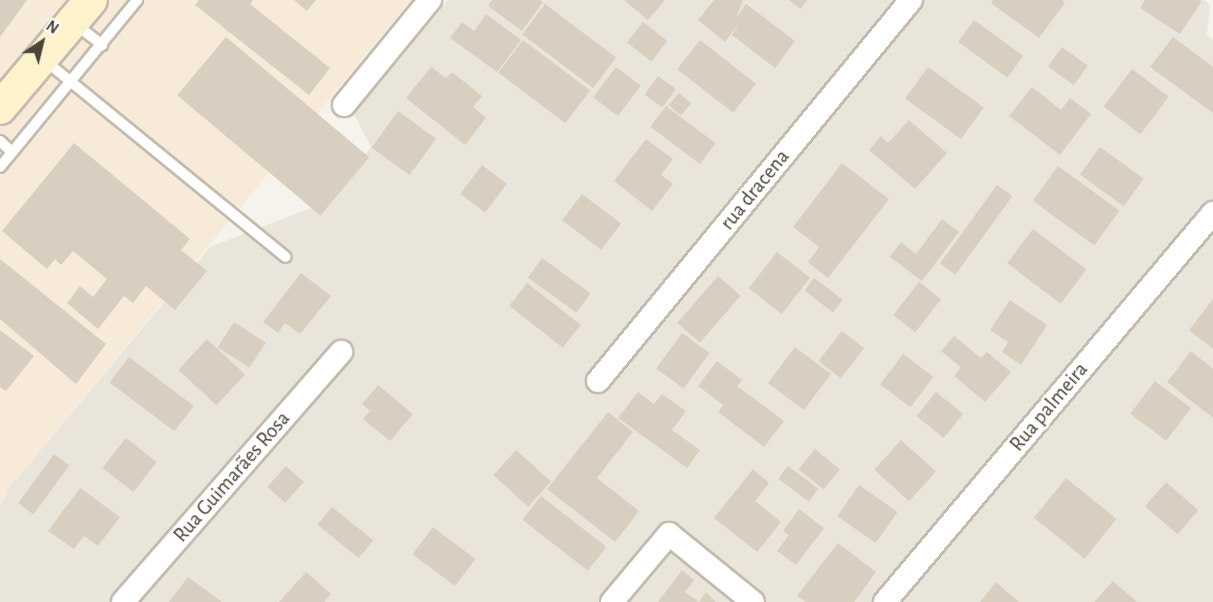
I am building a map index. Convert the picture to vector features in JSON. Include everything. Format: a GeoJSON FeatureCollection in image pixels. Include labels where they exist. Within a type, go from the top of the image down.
{"type":"FeatureCollection","features":[{"type":"Feature","properties":{"kind":"street"},"geometry":{"type":"LineString","coordinates":[[344,105],[430,0]]}},
{"type":"Feature","properties":{"kind":"street","name":"rua dracena"},"geometry":{"type":"LineString","coordinates":[[598,381],[911,0]]}},
{"type":"Feature","properties":{"kind":"street"},"geometry":{"type":"LineString","coordinates":[[0,108],[82,11]]}},
{"type":"Feature","properties":{"kind":"street","name":"Rua palmeira"},"geometry":{"type":"LineString","coordinates":[[885,602],[1213,213]]}},
{"type":"Feature","properties":{"kind":"street","name":"Rua Guimarães Rosa"},"geometry":{"type":"LineString","coordinates":[[123,602],[341,352]]}},
{"type":"Feature","properties":{"kind":"street"},"geometry":{"type":"LineString","coordinates":[[612,602],[669,534],[753,602]]}},
{"type":"Feature","properties":{"kind":"lane"},"geometry":{"type":"LineString","coordinates":[[0,167],[137,0]]}},
{"type":"Feature","properties":{"kind":"lane"},"geometry":{"type":"LineString","coordinates":[[82,11],[102,45]]}},
{"type":"Feature","properties":{"kind":"lane"},"geometry":{"type":"LineString","coordinates":[[42,59],[72,81],[286,257]]}},
{"type":"Feature","properties":{"kind":"lane"},"geometry":{"type":"LineString","coordinates":[[0,141],[12,152]]}},
{"type":"Feature","properties":{"kind":"shaded area"},"geometry":{"type":"Polygon","coordinates":[[[0,0],[411,0],[9,488],[0,507],[0,0]]]}},
{"type":"Feature","properties":{"kind":"shaded area"},"geometry":{"type":"Polygon","coordinates":[[[448,0],[1204,0],[1210,5],[1207,35],[1213,40],[1213,602],[0,602],[0,507],[9,488],[210,247],[329,201],[371,147],[354,114],[448,0]]]}},
{"type":"Feature","properties":{"kind":"building"},"geometry":{"type":"Polygon","coordinates":[[[0,0],[27,0],[0,37],[0,0]]]}},
{"type":"Feature","properties":{"kind":"building"},"geometry":{"type":"Polygon","coordinates":[[[199,0],[253,0],[250,4],[330,68],[309,95],[195,5],[199,0]]]}},
{"type":"Feature","properties":{"kind":"building"},"geometry":{"type":"Polygon","coordinates":[[[294,0],[316,0],[307,11],[294,0]]]}},
{"type":"Feature","properties":{"kind":"building"},"geometry":{"type":"Polygon","coordinates":[[[492,0],[540,0],[543,2],[522,31],[488,6],[492,0]]]}},
{"type":"Feature","properties":{"kind":"building"},"geometry":{"type":"Polygon","coordinates":[[[624,0],[665,0],[648,20],[624,0]]]}},
{"type":"Feature","properties":{"kind":"building"},"geometry":{"type":"Polygon","coordinates":[[[714,0],[743,0],[736,18],[746,4],[795,41],[775,68],[732,35],[740,22],[725,42],[698,20],[714,0]]]}},
{"type":"Feature","properties":{"kind":"building"},"geometry":{"type":"Polygon","coordinates":[[[789,0],[808,0],[800,9],[789,0]]]}},
{"type":"Feature","properties":{"kind":"building"},"geometry":{"type":"Polygon","coordinates":[[[993,0],[1062,0],[1065,3],[1039,38],[991,3],[993,0]]]}},
{"type":"Feature","properties":{"kind":"building"},"geometry":{"type":"Polygon","coordinates":[[[1145,0],[1202,1],[1180,34],[1140,8],[1145,0]]]}},
{"type":"Feature","properties":{"kind":"building"},"geometry":{"type":"Polygon","coordinates":[[[545,4],[616,58],[593,88],[522,34],[545,4]]]}},
{"type":"Feature","properties":{"kind":"building"},"geometry":{"type":"Polygon","coordinates":[[[486,14],[521,40],[497,72],[450,38],[462,22],[474,31],[486,14]]]}},
{"type":"Feature","properties":{"kind":"building"},"geometry":{"type":"Polygon","coordinates":[[[974,20],[1023,56],[1007,78],[958,42],[974,20]]]}},
{"type":"Feature","properties":{"kind":"building"},"geometry":{"type":"Polygon","coordinates":[[[643,22],[667,41],[651,62],[627,42],[643,22]]]}},
{"type":"Feature","properties":{"kind":"building"},"geometry":{"type":"Polygon","coordinates":[[[226,37],[369,157],[320,215],[177,95],[226,37]]]}},
{"type":"Feature","properties":{"kind":"building"},"geometry":{"type":"Polygon","coordinates":[[[1173,37],[1213,67],[1213,113],[1150,67],[1173,37]]]}},
{"type":"Feature","properties":{"kind":"building"},"geometry":{"type":"Polygon","coordinates":[[[523,40],[590,91],[565,123],[498,73],[523,40]]]}},
{"type":"Feature","properties":{"kind":"building"},"geometry":{"type":"Polygon","coordinates":[[[700,40],[756,84],[733,113],[677,69],[700,40]]]}},
{"type":"Feature","properties":{"kind":"building"},"geometry":{"type":"Polygon","coordinates":[[[1062,47],[1088,66],[1074,85],[1048,66],[1062,47]]]}},
{"type":"Feature","properties":{"kind":"building"},"geometry":{"type":"Polygon","coordinates":[[[431,67],[446,78],[452,72],[482,96],[473,107],[486,118],[465,145],[406,98],[431,67]]]}},
{"type":"Feature","properties":{"kind":"building"},"geometry":{"type":"Polygon","coordinates":[[[616,67],[641,86],[618,116],[593,97],[616,67]]]}},
{"type":"Feature","properties":{"kind":"building"},"geometry":{"type":"Polygon","coordinates":[[[928,67],[984,108],[961,139],[905,99],[928,67]]]}},
{"type":"Feature","properties":{"kind":"building"},"geometry":{"type":"Polygon","coordinates":[[[1132,69],[1169,97],[1140,134],[1104,107],[1132,69]]]}},
{"type":"Feature","properties":{"kind":"building"},"geometry":{"type":"Polygon","coordinates":[[[658,76],[676,89],[662,108],[644,95],[658,76]]]}},
{"type":"Feature","properties":{"kind":"building"},"geometry":{"type":"Polygon","coordinates":[[[1032,87],[1061,110],[1070,98],[1091,114],[1060,155],[1009,116],[1032,87]]]}},
{"type":"Feature","properties":{"kind":"building"},"geometry":{"type":"Polygon","coordinates":[[[679,93],[691,103],[681,116],[669,105],[679,93]]]}},
{"type":"Feature","properties":{"kind":"building"},"geometry":{"type":"Polygon","coordinates":[[[666,106],[716,143],[700,164],[650,127],[666,106]]]}},
{"type":"Feature","properties":{"kind":"building"},"geometry":{"type":"Polygon","coordinates":[[[398,111],[436,139],[410,175],[372,147],[398,111]]]}},
{"type":"Feature","properties":{"kind":"building"},"geometry":{"type":"Polygon","coordinates":[[[909,120],[947,153],[915,189],[869,150],[881,136],[888,143],[909,120]]]}},
{"type":"Feature","properties":{"kind":"building"},"geometry":{"type":"Polygon","coordinates":[[[646,139],[673,159],[661,175],[673,184],[652,211],[614,181],[646,139]]]}},
{"type":"Feature","properties":{"kind":"building"},"geometry":{"type":"Polygon","coordinates":[[[74,143],[190,239],[181,250],[207,271],[175,310],[146,286],[133,303],[124,296],[98,329],[67,303],[80,286],[93,297],[107,279],[73,251],[61,265],[55,259],[47,269],[2,231],[74,143]]]}},
{"type":"Feature","properties":{"kind":"building"},"geometry":{"type":"Polygon","coordinates":[[[1100,147],[1144,179],[1124,206],[1080,175],[1100,147]]]}},
{"type":"Feature","properties":{"kind":"building"},"geometry":{"type":"Polygon","coordinates":[[[842,163],[889,199],[828,278],[808,262],[819,247],[793,227],[842,163]]]}},
{"type":"Feature","properties":{"kind":"building"},"geometry":{"type":"Polygon","coordinates":[[[482,165],[507,184],[485,212],[460,194],[482,165]]]}},
{"type":"Feature","properties":{"kind":"building"},"geometry":{"type":"Polygon","coordinates":[[[1058,166],[1119,211],[1094,245],[1033,201],[1058,166]]]}},
{"type":"Feature","properties":{"kind":"building"},"geometry":{"type":"Polygon","coordinates":[[[997,185],[1012,196],[955,275],[940,263],[997,185]]]}},
{"type":"Feature","properties":{"kind":"building"},"geometry":{"type":"Polygon","coordinates":[[[582,194],[621,223],[601,250],[562,220],[582,194]]]}},
{"type":"Feature","properties":{"kind":"building"},"geometry":{"type":"Polygon","coordinates":[[[942,219],[959,232],[922,281],[890,257],[901,242],[916,254],[942,219]]]}},
{"type":"Feature","properties":{"kind":"building"},"geometry":{"type":"Polygon","coordinates":[[[1033,229],[1087,269],[1061,304],[1007,263],[1033,229]]]}},
{"type":"Feature","properties":{"kind":"building"},"geometry":{"type":"Polygon","coordinates":[[[777,252],[810,278],[782,314],[749,288],[777,252]]]}},
{"type":"Feature","properties":{"kind":"building"},"geometry":{"type":"Polygon","coordinates":[[[542,258],[591,293],[576,313],[528,277],[542,258]]]}},
{"type":"Feature","properties":{"kind":"building"},"geometry":{"type":"Polygon","coordinates":[[[0,259],[106,344],[76,384],[0,319],[0,259]]]}},
{"type":"Feature","properties":{"kind":"building"},"geometry":{"type":"Polygon","coordinates":[[[301,273],[331,296],[300,334],[285,323],[278,333],[263,322],[301,273]]]}},
{"type":"Feature","properties":{"kind":"building"},"geometry":{"type":"Polygon","coordinates":[[[718,276],[741,296],[700,342],[677,323],[718,276]]]}},
{"type":"Feature","properties":{"kind":"building"},"geometry":{"type":"Polygon","coordinates":[[[814,278],[843,300],[833,312],[804,291],[814,278]]]}},
{"type":"Feature","properties":{"kind":"building"},"geometry":{"type":"Polygon","coordinates":[[[919,282],[941,299],[915,332],[893,315],[919,282]]]}},
{"type":"Feature","properties":{"kind":"building"},"geometry":{"type":"Polygon","coordinates":[[[527,283],[581,325],[563,348],[509,306],[527,283]]]}},
{"type":"Feature","properties":{"kind":"building"},"geometry":{"type":"Polygon","coordinates":[[[1213,299],[1213,349],[1189,330],[1213,299]]]}},
{"type":"Feature","properties":{"kind":"building"},"geometry":{"type":"Polygon","coordinates":[[[1010,300],[1047,325],[1021,365],[1002,352],[1008,342],[990,330],[1010,300]]]}},
{"type":"Feature","properties":{"kind":"building"},"geometry":{"type":"Polygon","coordinates":[[[234,322],[266,343],[250,368],[218,347],[234,322]]]}},
{"type":"Feature","properties":{"kind":"building"},"geometry":{"type":"Polygon","coordinates":[[[0,330],[34,356],[6,391],[0,387],[0,330]]]}},
{"type":"Feature","properties":{"kind":"building"},"geometry":{"type":"Polygon","coordinates":[[[842,331],[864,348],[841,378],[819,361],[842,331]]]}},
{"type":"Feature","properties":{"kind":"building"},"geometry":{"type":"Polygon","coordinates":[[[682,333],[710,353],[684,389],[656,369],[682,333]]]}},
{"type":"Feature","properties":{"kind":"building"},"geometry":{"type":"Polygon","coordinates":[[[954,336],[981,358],[987,352],[1011,372],[985,402],[954,376],[961,367],[941,351],[954,336]]]}},
{"type":"Feature","properties":{"kind":"building"},"geometry":{"type":"Polygon","coordinates":[[[207,339],[245,374],[216,405],[178,370],[207,339]]]}},
{"type":"Feature","properties":{"kind":"building"},"geometry":{"type":"Polygon","coordinates":[[[795,347],[831,374],[804,410],[768,383],[795,347]]]}},
{"type":"Feature","properties":{"kind":"building"},"geometry":{"type":"Polygon","coordinates":[[[1191,351],[1213,369],[1213,418],[1167,382],[1191,351]]]}},
{"type":"Feature","properties":{"kind":"building"},"geometry":{"type":"Polygon","coordinates":[[[903,354],[933,377],[910,407],[880,384],[903,354]]]}},
{"type":"Feature","properties":{"kind":"building"},"geometry":{"type":"Polygon","coordinates":[[[129,357],[194,406],[174,431],[110,383],[129,357]]]}},
{"type":"Feature","properties":{"kind":"building"},"geometry":{"type":"Polygon","coordinates":[[[717,361],[742,380],[737,386],[784,421],[764,447],[718,412],[723,405],[698,386],[717,361]]]}},
{"type":"Feature","properties":{"kind":"building"},"geometry":{"type":"Polygon","coordinates":[[[1155,381],[1191,408],[1166,441],[1130,414],[1155,381]]]}},
{"type":"Feature","properties":{"kind":"building"},"geometry":{"type":"Polygon","coordinates":[[[378,385],[413,414],[390,441],[363,419],[370,411],[362,404],[378,385]]]}},
{"type":"Feature","properties":{"kind":"building"},"geometry":{"type":"Polygon","coordinates":[[[638,392],[654,404],[662,394],[686,411],[672,430],[700,450],[687,468],[618,418],[638,392]]]}},
{"type":"Feature","properties":{"kind":"building"},"geometry":{"type":"Polygon","coordinates":[[[936,392],[963,414],[944,438],[916,416],[936,392]]]}},
{"type":"Feature","properties":{"kind":"building"},"geometry":{"type":"Polygon","coordinates":[[[608,412],[633,432],[597,478],[639,511],[615,542],[547,489],[608,412]]]}},
{"type":"Feature","properties":{"kind":"building"},"geometry":{"type":"Polygon","coordinates":[[[126,438],[157,462],[133,492],[103,468],[126,438]]]}},
{"type":"Feature","properties":{"kind":"building"},"geometry":{"type":"Polygon","coordinates":[[[901,440],[936,471],[909,501],[874,470],[901,440]]]}},
{"type":"Feature","properties":{"kind":"building"},"geometry":{"type":"Polygon","coordinates":[[[815,449],[840,469],[824,489],[799,469],[815,449]]]}},
{"type":"Feature","properties":{"kind":"building"},"geometry":{"type":"Polygon","coordinates":[[[516,450],[551,481],[528,507],[493,475],[516,450]]]}},
{"type":"Feature","properties":{"kind":"building"},"geometry":{"type":"Polygon","coordinates":[[[54,454],[69,465],[34,515],[18,503],[54,454]]]}},
{"type":"Feature","properties":{"kind":"building"},"geometry":{"type":"Polygon","coordinates":[[[286,466],[304,482],[285,503],[267,487],[286,466]]]}},
{"type":"Feature","properties":{"kind":"building"},"geometry":{"type":"Polygon","coordinates":[[[788,466],[818,489],[809,502],[778,479],[788,466]]]}},
{"type":"Feature","properties":{"kind":"building"},"geometry":{"type":"Polygon","coordinates":[[[753,469],[769,483],[755,501],[781,522],[757,552],[714,518],[753,469]]]}},
{"type":"Feature","properties":{"kind":"building"},"geometry":{"type":"Polygon","coordinates":[[[1066,478],[1117,519],[1084,559],[1034,518],[1066,478]]]}},
{"type":"Feature","properties":{"kind":"building"},"geometry":{"type":"Polygon","coordinates":[[[1166,482],[1198,510],[1177,534],[1145,506],[1166,482]]]}},
{"type":"Feature","properties":{"kind":"building"},"geometry":{"type":"Polygon","coordinates":[[[859,485],[898,512],[876,543],[837,516],[859,485]]]}},
{"type":"Feature","properties":{"kind":"building"},"geometry":{"type":"Polygon","coordinates":[[[80,488],[120,517],[98,546],[84,536],[74,549],[48,531],[80,488]]]}},
{"type":"Feature","properties":{"kind":"building"},"geometry":{"type":"Polygon","coordinates":[[[541,496],[606,547],[588,571],[523,520],[541,496]]]}},
{"type":"Feature","properties":{"kind":"building"},"geometry":{"type":"Polygon","coordinates":[[[332,507],[373,540],[359,558],[318,525],[332,507]]]}},
{"type":"Feature","properties":{"kind":"building"},"geometry":{"type":"Polygon","coordinates":[[[799,509],[824,528],[796,565],[777,551],[789,535],[783,531],[799,509]]]}},
{"type":"Feature","properties":{"kind":"building"},"geometry":{"type":"Polygon","coordinates":[[[433,527],[475,559],[455,586],[413,554],[433,527]]]}},
{"type":"Feature","properties":{"kind":"building"},"geometry":{"type":"Polygon","coordinates":[[[838,543],[876,572],[854,602],[806,602],[797,596],[838,543]]]}},
{"type":"Feature","properties":{"kind":"building"},"geometry":{"type":"Polygon","coordinates":[[[682,570],[694,580],[685,592],[699,602],[658,602],[682,570]]]}},
{"type":"Feature","properties":{"kind":"building"},"geometry":{"type":"Polygon","coordinates":[[[306,572],[331,594],[324,602],[279,602],[306,572]]]}},
{"type":"Feature","properties":{"kind":"building"},"geometry":{"type":"Polygon","coordinates":[[[188,577],[222,602],[169,602],[188,577]]]}},
{"type":"Feature","properties":{"kind":"building"},"geometry":{"type":"Polygon","coordinates":[[[1113,581],[1137,602],[1094,602],[1113,581]]]}},
{"type":"Feature","properties":{"kind":"building"},"geometry":{"type":"Polygon","coordinates":[[[996,582],[1019,602],[980,602],[996,582]]]}},
{"type":"Feature","properties":{"kind":"building"},"geometry":{"type":"Polygon","coordinates":[[[706,592],[716,602],[699,602],[706,592]]]}}]}
